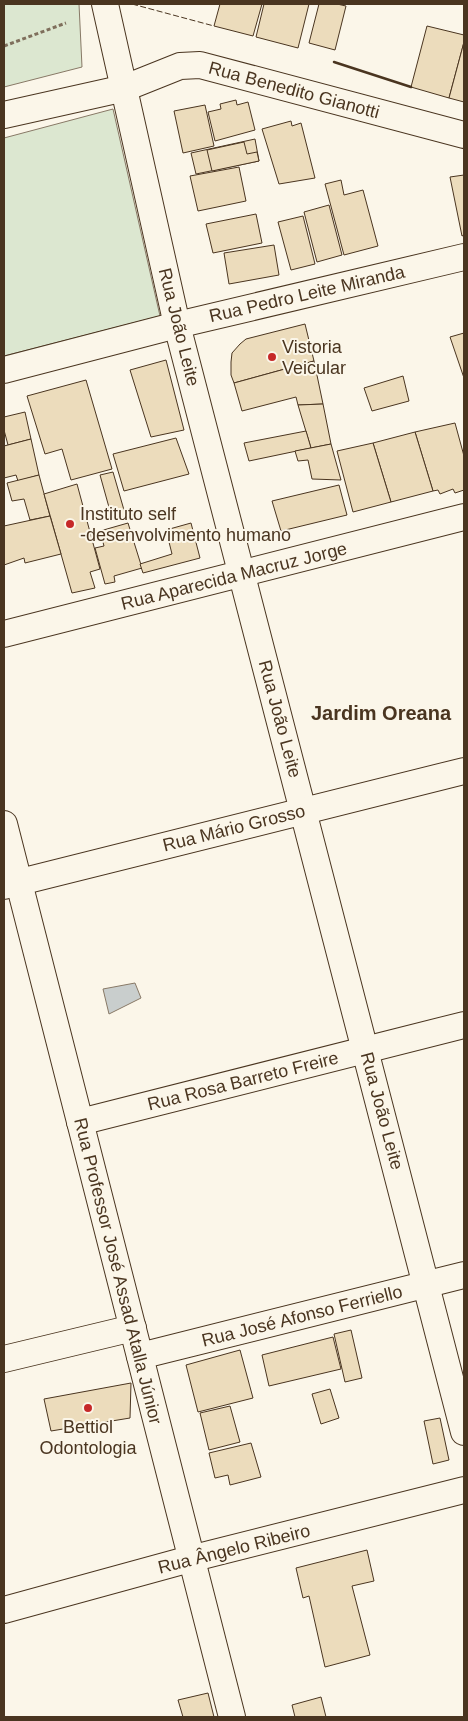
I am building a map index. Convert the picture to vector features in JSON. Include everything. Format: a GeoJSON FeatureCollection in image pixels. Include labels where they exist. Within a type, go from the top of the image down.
{"type":"FeatureCollection","features":[{"type":"Feature","properties":{"kind":"street","name":"Rua João Leite"},"geometry":{"type":"LineString","coordinates":[[105,4],[177,325],[464,1432]]}},
{"type":"Feature","properties":{"kind":"street","name":"Rua Benedito Gianotti"},"geometry":{"type":"LineString","coordinates":[[4,115],[125,88],[180,66],[200,65],[464,135]]}},
{"type":"Feature","properties":{"kind":"street","name":"Rua Pedro Leite Miranda"},"geometry":{"type":"LineString","coordinates":[[4,370],[177,325],[464,257]]}},
{"type":"Feature","properties":{"kind":"street","name":"Rua Aparecida Macruz Jorge"},"geometry":{"type":"LineString","coordinates":[[4,634],[464,517]]}},
{"type":"Feature","properties":{"kind":"street","name":"Rua Mário Grosso"},"geometry":{"type":"LineString","coordinates":[[11,884],[464,771]]}},
{"type":"Feature","properties":{"kind":"street","name":"Rua Professor José Assad Atalla Júnior"},"geometry":{"type":"LineString","coordinates":[[4,824],[11,884],[80,1122],[190,1559],[232,1717]]}},
{"type":"Feature","properties":{"kind":"street","name":"Rua Rosa Barreto Freire"},"geometry":{"type":"LineString","coordinates":[[80,1122],[464,1025]]}},
{"type":"Feature","properties":{"kind":"street","name":"Rua José Afonso Ferriello"},"geometry":{"type":"LineString","coordinates":[[140,1356],[464,1276]]}},
{"type":"Feature","properties":{"kind":"street"},"geometry":{"type":"LineString","coordinates":[[4,1359],[133,1328]]}},
{"type":"Feature","properties":{"kind":"street","name":"Rua Ângelo Ribeiro"},"geometry":{"type":"LineString","coordinates":[[4,1610],[190,1559],[464,1490]]}},
{"type":"Feature","properties":{"kind":"path"},"geometry":{"type":"LineString","coordinates":[[4,46],[66,23]]}},
{"type":"Feature","properties":{"kind":"green space"},"geometry":{"type":"Polygon","coordinates":[[[4,4],[79,4],[82,67],[4,87],[4,4]]]}},
{"type":"Feature","properties":{"kind":"green space"},"geometry":{"type":"Polygon","coordinates":[[[113,109],[160,316],[4,356],[4,138],[113,109]]]}},
{"type":"Feature","properties":{"kind":"shaded area"},"geometry":{"type":"Polygon","coordinates":[[[135,983],[141,998],[109,1014],[103,989],[135,983]]]}},
{"type":"Feature","properties":{"kind":"building"},"geometry":{"type":"Polygon","coordinates":[[[220,4],[262,4],[253,36],[214,26],[220,4]]]}},
{"type":"Feature","properties":{"kind":"building"},"geometry":{"type":"Polygon","coordinates":[[[264,4],[309,4],[298,48],[256,37],[264,4]]]}},
{"type":"Feature","properties":{"kind":"building"},"geometry":{"type":"Polygon","coordinates":[[[319,4],[346,6],[335,50],[309,43],[319,4]]]}},
{"type":"Feature","properties":{"kind":"building"},"geometry":{"type":"Polygon","coordinates":[[[427,26],[464,35],[464,42],[449,98],[411,87],[427,26]]]}},
{"type":"Feature","properties":{"kind":"building"},"geometry":{"type":"Polygon","coordinates":[[[464,42],[464,102],[449,98],[464,42]]]}},
{"type":"Feature","properties":{"kind":"building"},"geometry":{"type":"Polygon","coordinates":[[[236,100],[237,105],[248,102],[255,130],[215,141],[208,112],[221,109],[220,104],[236,100]]]}},
{"type":"Feature","properties":{"kind":"building"},"geometry":{"type":"Polygon","coordinates":[[[205,105],[214,146],[183,153],[174,111],[205,105]]]}},
{"type":"Feature","properties":{"kind":"building"},"geometry":{"type":"Polygon","coordinates":[[[291,121],[292,126],[301,123],[315,178],[279,184],[262,129],[291,121]]]}},
{"type":"Feature","properties":{"kind":"building"},"geometry":{"type":"Polygon","coordinates":[[[255,139],[259,161],[196,174],[191,153],[255,139]]]}},
{"type":"Feature","properties":{"kind":"building"},"geometry":{"type":"Polygon","coordinates":[[[244,142],[247,154],[257,152],[259,161],[212,171],[207,150],[244,142]]]}},
{"type":"Feature","properties":{"kind":"building"},"geometry":{"type":"Polygon","coordinates":[[[239,167],[246,201],[198,211],[190,176],[239,167]]]}},
{"type":"Feature","properties":{"kind":"building"},"geometry":{"type":"Polygon","coordinates":[[[464,175],[464,235],[462,236],[450,177],[464,175]]]}},
{"type":"Feature","properties":{"kind":"building"},"geometry":{"type":"Polygon","coordinates":[[[341,180],[344,195],[363,190],[378,246],[344,255],[325,184],[341,180]]]}},
{"type":"Feature","properties":{"kind":"building"},"geometry":{"type":"Polygon","coordinates":[[[329,205],[342,255],[317,262],[304,212],[329,205]]]}},
{"type":"Feature","properties":{"kind":"building"},"geometry":{"type":"Polygon","coordinates":[[[256,214],[262,243],[213,253],[206,224],[256,214]]]}},
{"type":"Feature","properties":{"kind":"building"},"geometry":{"type":"Polygon","coordinates":[[[303,216],[315,264],[291,270],[278,222],[303,216]]]}},
{"type":"Feature","properties":{"kind":"building"},"geometry":{"type":"Polygon","coordinates":[[[274,245],[279,275],[229,284],[224,253],[274,245]]]}},
{"type":"Feature","properties":{"kind":"building","name":"Vistoria Veicular"},"geometry":{"type":"Polygon","coordinates":[[[305,324],[314,361],[234,383],[231,375],[232,353],[246,339],[305,324]]]}},
{"type":"Feature","properties":{"kind":"building"},"geometry":{"type":"Polygon","coordinates":[[[464,333],[464,378],[450,337],[464,333]]]}},
{"type":"Feature","properties":{"kind":"building"},"geometry":{"type":"Polygon","coordinates":[[[166,360],[184,430],[151,437],[130,370],[166,360]]]}},
{"type":"Feature","properties":{"kind":"building"},"geometry":{"type":"Polygon","coordinates":[[[314,361],[323,404],[298,405],[296,397],[242,411],[234,383],[314,361]]]}},
{"type":"Feature","properties":{"kind":"building"},"geometry":{"type":"Polygon","coordinates":[[[403,376],[409,401],[372,411],[364,388],[403,376]]]}},
{"type":"Feature","properties":{"kind":"building"},"geometry":{"type":"Polygon","coordinates":[[[86,380],[112,469],[71,480],[62,449],[45,454],[27,396],[86,380]]]}},
{"type":"Feature","properties":{"kind":"building"},"geometry":{"type":"Polygon","coordinates":[[[323,404],[331,444],[311,448],[298,405],[323,404]]]}},
{"type":"Feature","properties":{"kind":"building"},"geometry":{"type":"Polygon","coordinates":[[[25,412],[31,439],[8,445],[4,430],[4,417],[25,412]]]}},
{"type":"Feature","properties":{"kind":"building"},"geometry":{"type":"Polygon","coordinates":[[[455,423],[464,456],[464,490],[455,493],[453,489],[440,494],[438,490],[433,491],[415,432],[455,423]]]}},
{"type":"Feature","properties":{"kind":"building"},"geometry":{"type":"Polygon","coordinates":[[[306,431],[311,448],[249,461],[244,443],[306,431]]]}},
{"type":"Feature","properties":{"kind":"building"},"geometry":{"type":"Polygon","coordinates":[[[415,432],[433,491],[391,502],[373,443],[415,432]]]}},
{"type":"Feature","properties":{"kind":"building"},"geometry":{"type":"Polygon","coordinates":[[[176,438],[189,474],[124,491],[113,454],[176,438]]]}},
{"type":"Feature","properties":{"kind":"building"},"geometry":{"type":"Polygon","coordinates":[[[31,439],[39,475],[18,481],[16,475],[4,478],[4,446],[31,439]]]}},
{"type":"Feature","properties":{"kind":"building"},"geometry":{"type":"Polygon","coordinates":[[[373,443],[391,502],[353,512],[337,451],[373,443]]]}},
{"type":"Feature","properties":{"kind":"building"},"geometry":{"type":"Polygon","coordinates":[[[331,444],[341,480],[312,479],[308,460],[298,461],[295,451],[331,444]]]}},
{"type":"Feature","properties":{"kind":"building"},"geometry":{"type":"Polygon","coordinates":[[[113,472],[126,517],[112,518],[100,475],[113,472]]]}},
{"type":"Feature","properties":{"kind":"building"},"geometry":{"type":"Polygon","coordinates":[[[39,475],[50,516],[30,520],[24,499],[12,501],[7,483],[39,475]]]}},
{"type":"Feature","properties":{"kind":"building","name":"Instituto self -desenvolvimento humano"},"geometry":{"type":"Polygon","coordinates":[[[77,484],[100,569],[90,572],[95,588],[72,593],[44,494],[77,484]]]}},
{"type":"Feature","properties":{"kind":"building"},"geometry":{"type":"Polygon","coordinates":[[[339,485],[347,515],[281,531],[272,501],[339,485]]]}},
{"type":"Feature","properties":{"kind":"building"},"geometry":{"type":"Polygon","coordinates":[[[50,516],[61,554],[25,563],[24,558],[4,565],[4,526],[50,516]]]}},
{"type":"Feature","properties":{"kind":"building"},"geometry":{"type":"Polygon","coordinates":[[[128,523],[142,568],[114,576],[115,582],[105,584],[95,548],[104,546],[100,531],[128,523]]]}},
{"type":"Feature","properties":{"kind":"building"},"geometry":{"type":"Polygon","coordinates":[[[191,523],[200,558],[143,573],[140,564],[172,554],[166,530],[191,523]]]}},
{"type":"Feature","properties":{"kind":"building"},"geometry":{"type":"Polygon","coordinates":[[[351,1330],[362,1378],[345,1382],[334,1334],[351,1330]]]}},
{"type":"Feature","properties":{"kind":"building"},"geometry":{"type":"Polygon","coordinates":[[[333,1337],[341,1369],[269,1386],[262,1355],[333,1337]]]}},
{"type":"Feature","properties":{"kind":"building"},"geometry":{"type":"Polygon","coordinates":[[[240,1350],[253,1398],[198,1412],[186,1365],[240,1350]]]}},
{"type":"Feature","properties":{"kind":"building","name":"Bettiol Odontologia"},"geometry":{"type":"Polygon","coordinates":[[[131,1383],[130,1418],[51,1431],[44,1399],[131,1383]]]}},
{"type":"Feature","properties":{"kind":"building"},"geometry":{"type":"Polygon","coordinates":[[[330,1389],[339,1418],[321,1424],[312,1394],[330,1389]]]}},
{"type":"Feature","properties":{"kind":"building"},"geometry":{"type":"Polygon","coordinates":[[[230,1406],[240,1442],[209,1450],[200,1413],[230,1406]]]}},
{"type":"Feature","properties":{"kind":"building"},"geometry":{"type":"Polygon","coordinates":[[[440,1418],[449,1460],[433,1464],[424,1421],[440,1418]]]}},
{"type":"Feature","properties":{"kind":"building"},"geometry":{"type":"Polygon","coordinates":[[[251,1443],[261,1477],[230,1485],[228,1475],[215,1478],[209,1453],[251,1443]]]}},
{"type":"Feature","properties":{"kind":"building"},"geometry":{"type":"Polygon","coordinates":[[[367,1550],[374,1581],[352,1586],[370,1655],[325,1667],[309,1596],[303,1598],[296,1568],[367,1550]]]}},
{"type":"Feature","properties":{"kind":"building"},"geometry":{"type":"Polygon","coordinates":[[[208,1693],[214,1717],[183,1717],[178,1700],[208,1693]]]}},
{"type":"Feature","properties":{"kind":"building"},"geometry":{"type":"Polygon","coordinates":[[[321,1697],[326,1717],[295,1717],[292,1705],[321,1697]]]}},
{"type":"Feature","properties":{"kind":"fence"},"geometry":{"type":"LineString","coordinates":[[132,4],[214,26]]}},
{"type":"Feature","properties":{"kind":"wall"},"geometry":{"type":"LineString","coordinates":[[334,62],[411,87]]}},
{"type":"Feature","properties":{"kind":"place","name":"Vistoria Veicular"},"geometry":{"type":"Point","coordinates":[272,357]}},
{"type":"Feature","properties":{"kind":"place","name":"Instituto self -desenvolvimento humano"},"geometry":{"type":"Point","coordinates":[70,524]}},
{"type":"Feature","properties":{"kind":"place","name":"Bettiol Odontologia"},"geometry":{"type":"Point","coordinates":[88,1408]}},
{"type":"Feature","properties":{"kind":"district","name":"Jardim Oreana"},"geometry":{"type":"Point","coordinates":[381,713]}}]}
